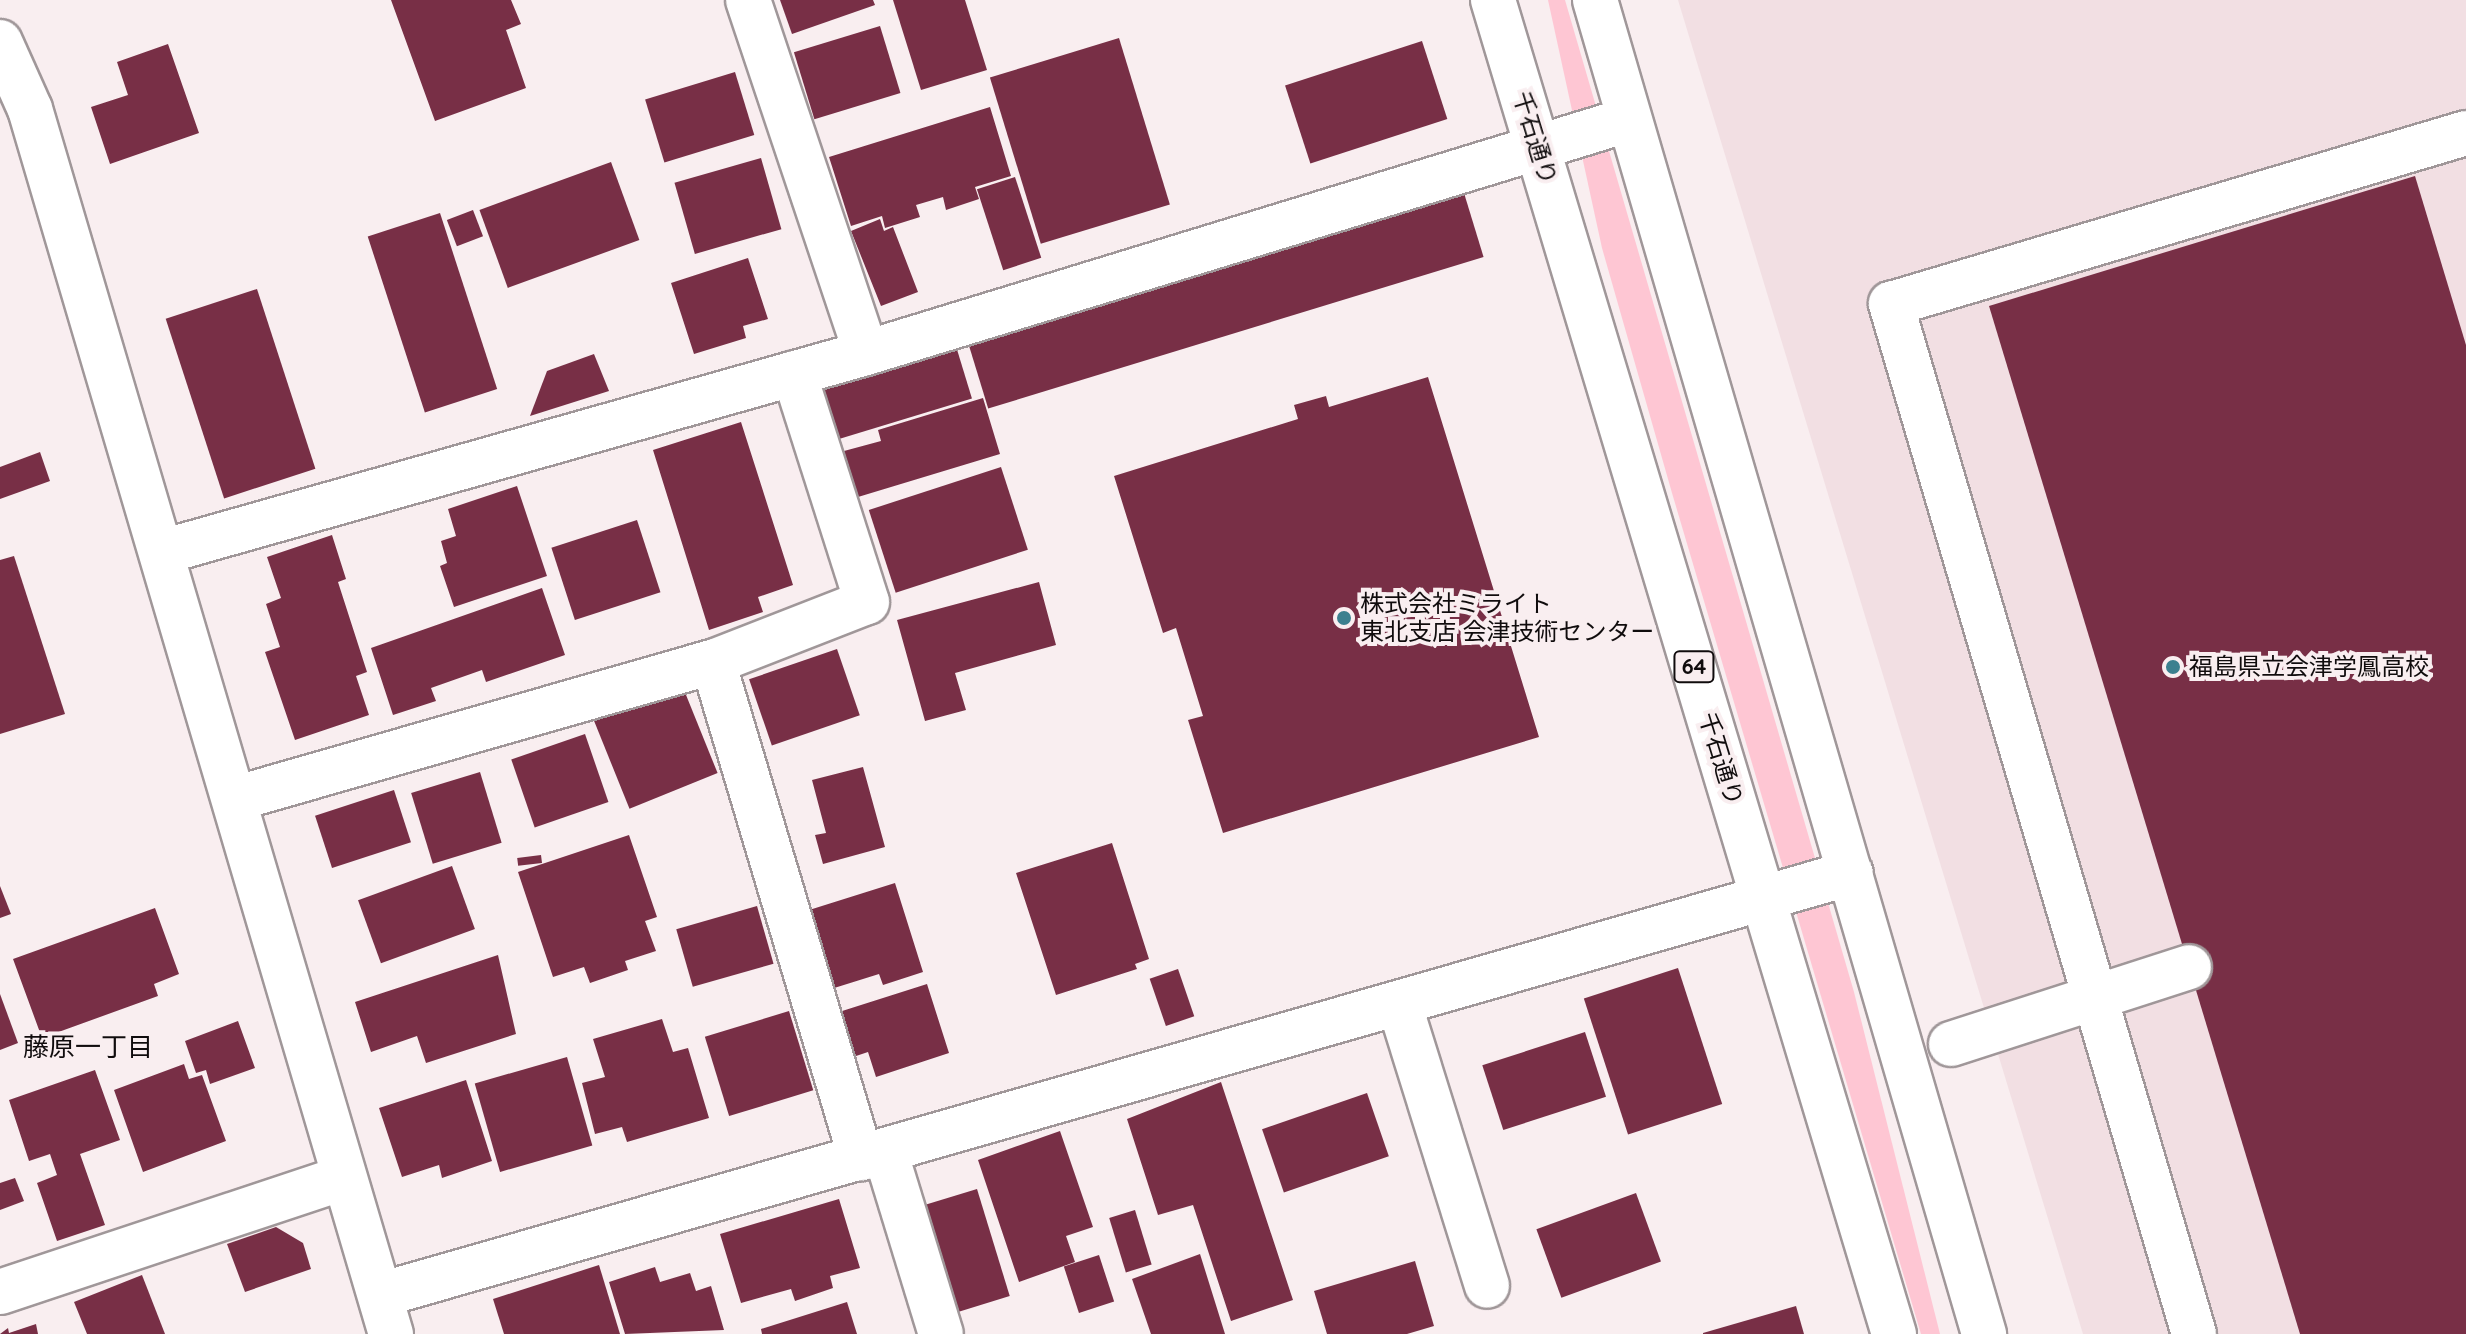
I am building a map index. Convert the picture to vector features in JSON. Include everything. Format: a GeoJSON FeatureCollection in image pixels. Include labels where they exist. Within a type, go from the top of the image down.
{"type":"FeatureCollection","features":[{"type":"Feature","properties":{"kind":"street"},"geometry":{"type":"LineString","coordinates":[[748,0],[866,353]]}},
{"type":"Feature","properties":{"kind":"street","name":"千石通り"},"geometry":{"type":"LineString","coordinates":[[1493,0],[1894,1334]]}},
{"type":"Feature","properties":{"kind":"street"},"geometry":{"type":"LineString","coordinates":[[1595,0],[1627,120],[1851,873],[1984,1334]]}},
{"type":"Feature","properties":{"kind":"street"},"geometry":{"type":"LineString","coordinates":[[0,42],[30,109],[385,1315],[873,1155],[1851,873]]}},
{"type":"Feature","properties":{"kind":"street"},"geometry":{"type":"LineString","coordinates":[[162,552],[866,353],[1627,120]]}},
{"type":"Feature","properties":{"kind":"street"},"geometry":{"type":"LineString","coordinates":[[2194,1334],[1891,304],[2466,133]]}},
{"type":"Feature","properties":{"kind":"street"},"geometry":{"type":"LineString","coordinates":[[234,799],[713,662],[867,602],[794,373]]}},
{"type":"Feature","properties":{"kind":"street"},"geometry":{"type":"LineString","coordinates":[[713,662],[873,1155],[941,1334]]}},
{"type":"Feature","properties":{"kind":"street"},"geometry":{"type":"LineString","coordinates":[[1951,1044],[2189,967]]}},
{"type":"Feature","properties":{"kind":"street"},"geometry":{"type":"LineString","coordinates":[[1399,1003],[1487,1286]]}},
{"type":"Feature","properties":{"kind":"street"},"geometry":{"type":"LineString","coordinates":[[0,1292],[343,1178]]}},
{"type":"Feature","properties":{"kind":"shaded area"},"geometry":{"type":"Polygon","coordinates":[[[1548,0],[1565,0],[1854,992],[1940,1334],[1921,1334],[1672,493],[1602,248],[1548,0]]]}},
{"type":"Feature","properties":{"kind":"shaded area","name":"福島県立会津学鳳高校"},"geometry":{"type":"Polygon","coordinates":[[[1678,0],[2466,0],[2466,1334],[2083,1334],[1678,0]]]}},
{"type":"Feature","properties":{"kind":"building"},"geometry":{"type":"Polygon","coordinates":[[[391,0],[511,0],[521,24],[506,30],[526,88],[435,121],[391,0]]]}},
{"type":"Feature","properties":{"kind":"building"},"geometry":{"type":"Polygon","coordinates":[[[780,0],[873,0],[875,5],[792,34],[780,0]]]}},
{"type":"Feature","properties":{"kind":"building"},"geometry":{"type":"Polygon","coordinates":[[[893,0],[965,0],[987,70],[921,90],[893,0]]]}},
{"type":"Feature","properties":{"kind":"building"},"geometry":{"type":"Polygon","coordinates":[[[880,26],[900,93],[814,119],[794,52],[880,26]]]}},
{"type":"Feature","properties":{"kind":"building"},"geometry":{"type":"Polygon","coordinates":[[[1119,38],[1170,204],[1041,244],[990,77],[1119,38]]]}},
{"type":"Feature","properties":{"kind":"building"},"geometry":{"type":"Polygon","coordinates":[[[1422,41],[1447,119],[1310,163],[1285,85],[1422,41]]]}},
{"type":"Feature","properties":{"kind":"building"},"geometry":{"type":"Polygon","coordinates":[[[168,44],[199,133],[110,164],[91,107],[128,95],[117,62],[168,44]]]}},
{"type":"Feature","properties":{"kind":"building"},"geometry":{"type":"Polygon","coordinates":[[[735,72],[754,135],[664,163],[645,99],[735,72]]]}},
{"type":"Feature","properties":{"kind":"building"},"geometry":{"type":"Polygon","coordinates":[[[990,107],[1011,176],[975,187],[979,199],[946,210],[943,197],[916,205],[920,217],[885,228],[882,216],[851,226],[829,157],[990,107]]]}},
{"type":"Feature","properties":{"kind":"building"},"geometry":{"type":"Polygon","coordinates":[[[761,158],[781,229],[695,254],[674,183],[761,158]]]}},
{"type":"Feature","properties":{"kind":"building"},"geometry":{"type":"Polygon","coordinates":[[[611,162],[639,240],[508,288],[479,210],[611,162]]]}},
{"type":"Feature","properties":{"kind":"building"},"geometry":{"type":"Polygon","coordinates":[[[2415,176],[2466,345],[2466,1334],[2300,1334],[1989,306],[2415,176]]]}},
{"type":"Feature","properties":{"kind":"building"},"geometry":{"type":"Polygon","coordinates":[[[1015,177],[1041,258],[1003,270],[977,189],[1015,177]]]}},
{"type":"Feature","properties":{"kind":"building"},"geometry":{"type":"Polygon","coordinates":[[[1464,193],[1484,257],[988,409],[969,344],[1464,193]]]}},
{"type":"Feature","properties":{"kind":"building"},"geometry":{"type":"Polygon","coordinates":[[[473,210],[483,236],[457,246],[447,220],[473,210]]]}},
{"type":"Feature","properties":{"kind":"building"},"geometry":{"type":"Polygon","coordinates":[[[440,213],[497,389],[425,412],[368,236],[440,213]]]}},
{"type":"Feature","properties":{"kind":"building"},"geometry":{"type":"Polygon","coordinates":[[[880,219],[884,231],[893,227],[918,292],[881,306],[851,231],[880,219]]]}},
{"type":"Feature","properties":{"kind":"building"},"geometry":{"type":"Polygon","coordinates":[[[748,258],[768,319],[743,326],[746,338],[694,354],[671,283],[748,258]]]}},
{"type":"Feature","properties":{"kind":"building"},"geometry":{"type":"Polygon","coordinates":[[[257,289],[315,469],[224,498],[166,319],[257,289]]]}},
{"type":"Feature","properties":{"kind":"building"},"geometry":{"type":"Polygon","coordinates":[[[955,343],[972,398],[839,439],[822,384],[955,343]]]}},
{"type":"Feature","properties":{"kind":"building"},"geometry":{"type":"Polygon","coordinates":[[[594,354],[609,391],[530,416],[547,371],[594,354]]]}},
{"type":"Feature","properties":{"kind":"building"},"geometry":{"type":"Polygon","coordinates":[[[1428,377],[1539,737],[1223,833],[1188,720],[1203,716],[1176,628],[1163,633],[1114,476],[1298,419],[1294,405],[1326,396],[1329,407],[1428,377]]]}},
{"type":"Feature","properties":{"kind":"building"},"geometry":{"type":"Polygon","coordinates":[[[983,398],[1000,454],[858,497],[844,451],[881,441],[878,430],[983,398]]]}},
{"type":"Feature","properties":{"kind":"building"},"geometry":{"type":"Polygon","coordinates":[[[741,422],[793,585],[758,597],[763,612],[709,630],[653,450],[741,422]]]}},
{"type":"Feature","properties":{"kind":"building"},"geometry":{"type":"Polygon","coordinates":[[[40,452],[50,481],[0,499],[0,467],[40,452]]]}},
{"type":"Feature","properties":{"kind":"building"},"geometry":{"type":"Polygon","coordinates":[[[1001,467],[1028,550],[896,593],[869,510],[1001,467]]]}},
{"type":"Feature","properties":{"kind":"building"},"geometry":{"type":"Polygon","coordinates":[[[517,486],[547,576],[454,607],[440,566],[447,563],[441,541],[456,536],[448,509],[517,486]]]}},
{"type":"Feature","properties":{"kind":"building"},"geometry":{"type":"Polygon","coordinates":[[[637,520],[660,592],[575,620],[551,548],[637,520]]]}},
{"type":"Feature","properties":{"kind":"building"},"geometry":{"type":"Polygon","coordinates":[[[332,535],[346,579],[338,582],[367,672],[356,676],[369,715],[295,740],[265,652],[280,647],[266,604],[281,598],[267,557],[332,535]]]}},
{"type":"Feature","properties":{"kind":"building"},"geometry":{"type":"Polygon","coordinates":[[[14,556],[65,714],[0,734],[0,560],[14,556]]]}},
{"type":"Feature","properties":{"kind":"building"},"geometry":{"type":"Polygon","coordinates":[[[1039,582],[1056,645],[955,673],[966,710],[925,721],[897,620],[1039,582]]]}},
{"type":"Feature","properties":{"kind":"building"},"geometry":{"type":"Polygon","coordinates":[[[542,588],[565,655],[486,682],[482,670],[431,688],[436,701],[393,715],[371,648],[542,588]]]}},
{"type":"Feature","properties":{"kind":"building"},"geometry":{"type":"Polygon","coordinates":[[[837,649],[860,715],[772,745],[749,679],[837,649]]]}},
{"type":"Feature","properties":{"kind":"building"},"geometry":{"type":"Polygon","coordinates":[[[682,685],[718,773],[630,809],[594,721],[682,685]]]}},
{"type":"Feature","properties":{"kind":"building"},"geometry":{"type":"Polygon","coordinates":[[[585,734],[608,802],[535,827],[511,759],[585,734]]]}},
{"type":"Feature","properties":{"kind":"building"},"geometry":{"type":"Polygon","coordinates":[[[863,767],[885,847],[823,864],[815,835],[826,833],[812,780],[863,767]]]}},
{"type":"Feature","properties":{"kind":"building"},"geometry":{"type":"Polygon","coordinates":[[[480,772],[502,843],[433,864],[411,793],[480,772]]]}},
{"type":"Feature","properties":{"kind":"building"},"geometry":{"type":"Polygon","coordinates":[[[394,790],[411,842],[332,868],[315,816],[394,790]]]}},
{"type":"Feature","properties":{"kind":"building"},"geometry":{"type":"Polygon","coordinates":[[[629,835],[657,917],[645,921],[656,951],[625,961],[628,970],[590,983],[584,967],[553,977],[518,872],[629,835]]]}},
{"type":"Feature","properties":{"kind":"building"},"geometry":{"type":"Polygon","coordinates":[[[1112,843],[1149,959],[1135,964],[1137,969],[1056,995],[1016,873],[1112,843]]]}},
{"type":"Feature","properties":{"kind":"building"},"geometry":{"type":"Polygon","coordinates":[[[541,855],[542,863],[518,866],[517,858],[541,855]]]}},
{"type":"Feature","properties":{"kind":"building"},"geometry":{"type":"Polygon","coordinates":[[[452,866],[475,929],[381,963],[358,900],[452,866]]]}},
{"type":"Feature","properties":{"kind":"building"},"geometry":{"type":"Polygon","coordinates":[[[895,883],[923,972],[883,985],[879,974],[831,989],[806,911],[895,883]]]}},
{"type":"Feature","properties":{"kind":"building"},"geometry":{"type":"Polygon","coordinates":[[[0,886],[11,914],[0,918],[0,886]]]}},
{"type":"Feature","properties":{"kind":"building"},"geometry":{"type":"Polygon","coordinates":[[[757,906],[774,964],[693,987],[676,929],[757,906]]]}},
{"type":"Feature","properties":{"kind":"building"},"geometry":{"type":"Polygon","coordinates":[[[155,908],[179,974],[154,984],[158,996],[42,1038],[13,959],[155,908]]]}},
{"type":"Feature","properties":{"kind":"building"},"geometry":{"type":"Polygon","coordinates":[[[498,955],[516,1034],[426,1063],[417,1036],[371,1052],[355,1002],[498,955]]]}},
{"type":"Feature","properties":{"kind":"building"},"geometry":{"type":"Polygon","coordinates":[[[1678,968],[1722,1104],[1628,1135],[1584,999],[1678,968]]]}},
{"type":"Feature","properties":{"kind":"building"},"geometry":{"type":"Polygon","coordinates":[[[1178,969],[1194,1016],[1166,1026],[1150,979],[1178,969]]]}},
{"type":"Feature","properties":{"kind":"building"},"geometry":{"type":"Polygon","coordinates":[[[927,984],[949,1053],[876,1077],[868,1052],[853,1057],[839,1012],[927,984]]]}},
{"type":"Feature","properties":{"kind":"building"},"geometry":{"type":"Polygon","coordinates":[[[0,994],[18,1043],[0,1050],[0,994]]]}},
{"type":"Feature","properties":{"kind":"building"},"geometry":{"type":"Polygon","coordinates":[[[789,1011],[813,1090],[729,1116],[705,1037],[789,1011]]]}},
{"type":"Feature","properties":{"kind":"building"},"geometry":{"type":"Polygon","coordinates":[[[662,1019],[673,1052],[688,1048],[709,1118],[627,1142],[622,1127],[595,1134],[582,1083],[605,1077],[593,1039],[662,1019]]]}},
{"type":"Feature","properties":{"kind":"building"},"geometry":{"type":"Polygon","coordinates":[[[238,1021],[255,1068],[210,1084],[206,1070],[196,1073],[185,1041],[238,1021]]]}},
{"type":"Feature","properties":{"kind":"building"},"geometry":{"type":"Polygon","coordinates":[[[1585,1032],[1606,1097],[1503,1130],[1482,1065],[1585,1032]]]}},
{"type":"Feature","properties":{"kind":"building"},"geometry":{"type":"Polygon","coordinates":[[[567,1057],[592,1145],[500,1172],[475,1083],[567,1057]]]}},
{"type":"Feature","properties":{"kind":"building"},"geometry":{"type":"Polygon","coordinates":[[[184,1064],[189,1079],[202,1075],[226,1141],[143,1172],[114,1090],[184,1064]]]}},
{"type":"Feature","properties":{"kind":"building"},"geometry":{"type":"Polygon","coordinates":[[[95,1070],[120,1140],[80,1154],[105,1225],[57,1241],[37,1183],[57,1175],[50,1154],[29,1161],[9,1100],[95,1070]]]}},
{"type":"Feature","properties":{"kind":"building"},"geometry":{"type":"Polygon","coordinates":[[[466,1080],[492,1161],[442,1178],[439,1165],[402,1177],[379,1108],[466,1080]]]}},
{"type":"Feature","properties":{"kind":"building"},"geometry":{"type":"Polygon","coordinates":[[[1221,1082],[1293,1300],[1231,1321],[1193,1205],[1158,1215],[1127,1119],[1221,1082]]]}},
{"type":"Feature","properties":{"kind":"building"},"geometry":{"type":"Polygon","coordinates":[[[1367,1093],[1389,1156],[1284,1192],[1262,1129],[1367,1093]]]}},
{"type":"Feature","properties":{"kind":"building"},"geometry":{"type":"Polygon","coordinates":[[[1060,1131],[1093,1227],[1066,1236],[1075,1262],[1019,1282],[978,1160],[1060,1131]]]}},
{"type":"Feature","properties":{"kind":"building"},"geometry":{"type":"Polygon","coordinates":[[[15,1178],[24,1201],[0,1210],[0,1183],[15,1178]]]}},
{"type":"Feature","properties":{"kind":"building"},"geometry":{"type":"Polygon","coordinates":[[[977,1189],[1010,1296],[952,1314],[920,1207],[977,1189]]]}},
{"type":"Feature","properties":{"kind":"building"},"geometry":{"type":"Polygon","coordinates":[[[1636,1193],[1661,1262],[1561,1298],[1536,1229],[1636,1193]]]}},
{"type":"Feature","properties":{"kind":"building"},"geometry":{"type":"Polygon","coordinates":[[[839,1199],[860,1268],[830,1276],[833,1288],[795,1301],[791,1289],[741,1303],[720,1234],[839,1199]]]}},
{"type":"Feature","properties":{"kind":"building"},"geometry":{"type":"Polygon","coordinates":[[[1135,1210],[1152,1265],[1126,1272],[1109,1218],[1135,1210]]]}},
{"type":"Feature","properties":{"kind":"building"},"geometry":{"type":"Polygon","coordinates":[[[276,1227],[303,1243],[311,1269],[245,1292],[227,1244],[276,1227]]]}},
{"type":"Feature","properties":{"kind":"building"},"geometry":{"type":"Polygon","coordinates":[[[1200,1254],[1225,1334],[1151,1334],[1132,1279],[1200,1254]]]}},
{"type":"Feature","properties":{"kind":"building"},"geometry":{"type":"Polygon","coordinates":[[[1099,1255],[1114,1302],[1079,1313],[1064,1266],[1099,1255]]]}},
{"type":"Feature","properties":{"kind":"building"},"geometry":{"type":"Polygon","coordinates":[[[1415,1261],[1434,1326],[1407,1334],[1327,1334],[1314,1291],[1415,1261]]]}},
{"type":"Feature","properties":{"kind":"building"},"geometry":{"type":"Polygon","coordinates":[[[599,1265],[620,1334],[504,1334],[493,1299],[599,1265]]]}},
{"type":"Feature","properties":{"kind":"building"},"geometry":{"type":"Polygon","coordinates":[[[655,1267],[660,1282],[690,1273],[696,1291],[711,1286],[724,1330],[625,1334],[609,1282],[655,1267]]]}},
{"type":"Feature","properties":{"kind":"building"},"geometry":{"type":"Polygon","coordinates":[[[142,1275],[165,1334],[87,1334],[74,1302],[142,1275]]]}},
{"type":"Feature","properties":{"kind":"building"},"geometry":{"type":"Polygon","coordinates":[[[847,1302],[857,1334],[762,1334],[761,1329],[847,1302]]]}},
{"type":"Feature","properties":{"kind":"building"},"geometry":{"type":"Polygon","coordinates":[[[1796,1306],[1804,1334],[1703,1334],[1703,1333],[1796,1306]]]}},
{"type":"Feature","properties":{"kind":"building"},"geometry":{"type":"Polygon","coordinates":[[[36,1324],[38,1334],[0,1334],[8,1328],[9,1333],[36,1324]]]}},
{"type":"Feature","properties":{"kind":"place","name":"株式会社ミライト 東北支店 会津技術センター"},"geometry":{"type":"Point","coordinates":[1344,618]}},
{"type":"Feature","properties":{"kind":"place","name":"福島県立会津学鳳高校"},"geometry":{"type":"Point","coordinates":[2173,667]}},
{"type":"Feature","properties":{"kind":"district","name":"藤原一丁目"},"geometry":{"type":"Point","coordinates":[88,1047]}}]}
